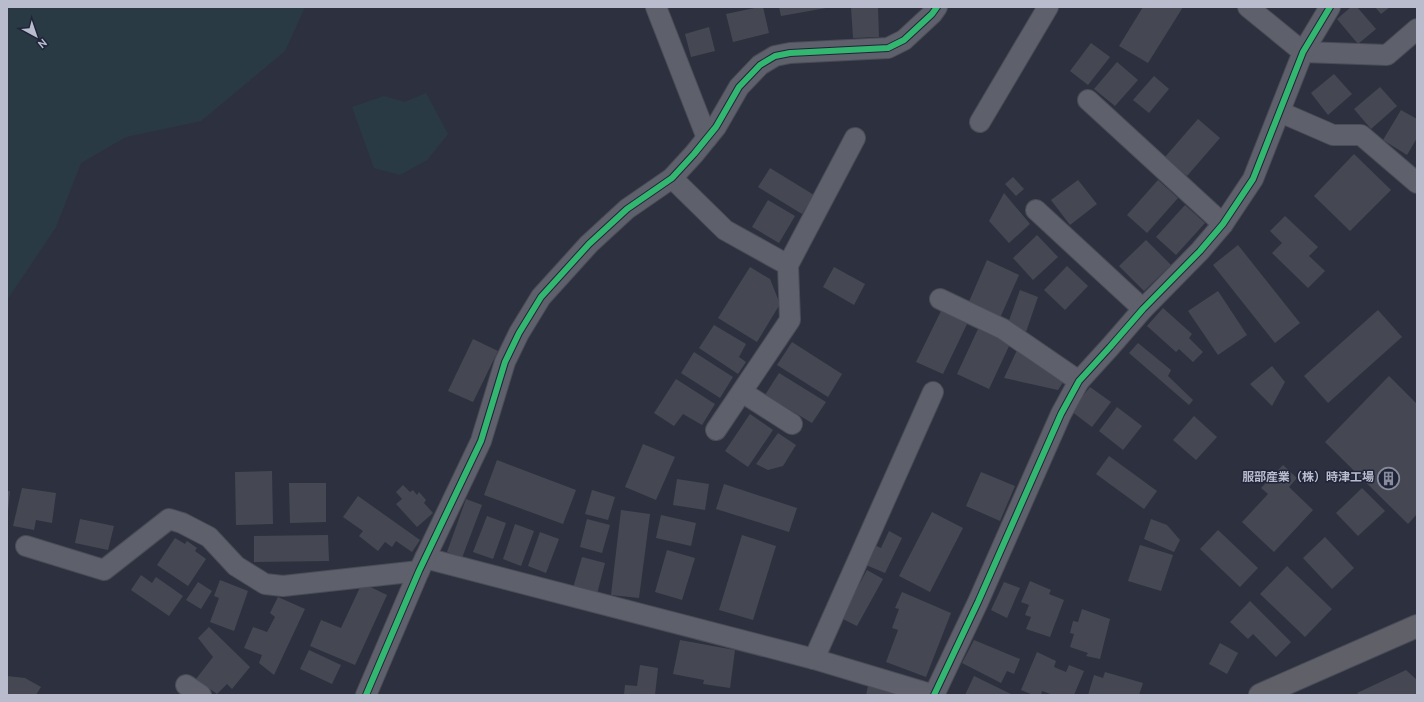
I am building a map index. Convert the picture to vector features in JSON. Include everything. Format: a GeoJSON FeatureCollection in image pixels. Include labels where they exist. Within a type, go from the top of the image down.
{"type":"FeatureCollection","features":[{"type":"Feature","properties":{"kind":"highway"},"geometry":{"type":"LineString","coordinates":[[1260,695],[1417,626]]}},
{"type":"Feature","properties":{"kind":"street"},"geometry":{"type":"LineString","coordinates":[[656,7],[707,138]]}},
{"type":"Feature","properties":{"kind":"street"},"geometry":{"type":"LineString","coordinates":[[366,695],[422,565],[481,441],[505,362],[519,333],[541,297],[589,244],[627,209],[672,178],[716,127],[739,87],[760,65],[775,56],[790,52],[888,48],[904,40],[932,14],[937,7]]}},
{"type":"Feature","properties":{"kind":"street"},"geometry":{"type":"LineString","coordinates":[[980,122],[1048,7]]}},
{"type":"Feature","properties":{"kind":"street"},"geometry":{"type":"LineString","coordinates":[[1248,7],[1304,52],[1387,55],[1417,29]]}},
{"type":"Feature","properties":{"kind":"street"},"geometry":{"type":"LineString","coordinates":[[26,546],[104,570],[169,519],[182,522],[209,537],[236,566],[265,584],[283,586],[422,565],[814,659],[934,695],[978,602],[1061,414],[1079,381],[1144,309],[1200,251],[1223,224],[1253,179],[1304,52],[1330,7]]}},
{"type":"Feature","properties":{"kind":"street"},"geometry":{"type":"LineString","coordinates":[[1088,100],[1223,224]]}},
{"type":"Feature","properties":{"kind":"street"},"geometry":{"type":"LineString","coordinates":[[1280,112],[1333,135],[1361,135],[1417,183]]}},
{"type":"Feature","properties":{"kind":"street"},"geometry":{"type":"LineString","coordinates":[[716,430],[790,320],[788,265],[855,138]]}},
{"type":"Feature","properties":{"kind":"street"},"geometry":{"type":"LineString","coordinates":[[672,178],[725,230],[788,265]]}},
{"type":"Feature","properties":{"kind":"street"},"geometry":{"type":"LineString","coordinates":[[1036,210],[1144,309]]}},
{"type":"Feature","properties":{"kind":"street"},"geometry":{"type":"LineString","coordinates":[[940,299],[1003,329],[1079,381]]}},
{"type":"Feature","properties":{"kind":"street"},"geometry":{"type":"LineString","coordinates":[[742,392],[792,424]]}},
{"type":"Feature","properties":{"kind":"street"},"geometry":{"type":"LineString","coordinates":[[814,659],[933,392]]}},
{"type":"Feature","properties":{"kind":"shaded area"},"geometry":{"type":"Polygon","coordinates":[[[7,7],[305,7],[285,51],[201,121],[126,137],[81,163],[56,227],[7,300],[7,7]]]}},
{"type":"Feature","properties":{"kind":"shaded area"},"geometry":{"type":"Polygon","coordinates":[[[426,93],[448,134],[427,160],[400,175],[374,168],[352,107],[384,96],[405,102],[426,93]]]}},
{"type":"Feature","properties":{"kind":"building"},"geometry":{"type":"Polygon","coordinates":[[[763,7],[769,33],[733,42],[726,14],[763,7]]]}},
{"type":"Feature","properties":{"kind":"building"},"geometry":{"type":"Polygon","coordinates":[[[779,7],[826,7],[826,8],[781,16],[779,7]]]}},
{"type":"Feature","properties":{"kind":"building"},"geometry":{"type":"Polygon","coordinates":[[[851,7],[878,7],[879,37],[853,38],[851,7]]]}},
{"type":"Feature","properties":{"kind":"building"},"geometry":{"type":"Polygon","coordinates":[[[1143,7],[1183,7],[1148,63],[1119,46],[1143,7]]]}},
{"type":"Feature","properties":{"kind":"building"},"geometry":{"type":"Polygon","coordinates":[[[1351,7],[1357,7],[1376,29],[1358,44],[1337,19],[1351,7]]]}},
{"type":"Feature","properties":{"kind":"building"},"geometry":{"type":"Polygon","coordinates":[[[1375,7],[1390,7],[1381,14],[1375,7]]]}},
{"type":"Feature","properties":{"kind":"building"},"geometry":{"type":"Polygon","coordinates":[[[709,27],[715,51],[691,57],[685,34],[709,27]]]}},
{"type":"Feature","properties":{"kind":"building"},"geometry":{"type":"Polygon","coordinates":[[[1091,43],[1110,57],[1088,85],[1070,71],[1091,43]]]}},
{"type":"Feature","properties":{"kind":"building"},"geometry":{"type":"Polygon","coordinates":[[[1117,62],[1138,80],[1115,106],[1094,89],[1117,62]]]}},
{"type":"Feature","properties":{"kind":"building"},"geometry":{"type":"Polygon","coordinates":[[[1334,74],[1352,94],[1328,115],[1311,93],[1334,74]]]}},
{"type":"Feature","properties":{"kind":"building"},"geometry":{"type":"Polygon","coordinates":[[[1154,76],[1169,89],[1149,113],[1133,100],[1154,76]]]}},
{"type":"Feature","properties":{"kind":"building"},"geometry":{"type":"Polygon","coordinates":[[[1380,87],[1397,106],[1371,129],[1354,109],[1380,87]]]}},
{"type":"Feature","properties":{"kind":"building"},"geometry":{"type":"Polygon","coordinates":[[[1401,110],[1417,119],[1417,138],[1407,155],[1383,140],[1401,110]]]}},
{"type":"Feature","properties":{"kind":"building"},"geometry":{"type":"Polygon","coordinates":[[[1198,119],[1220,138],[1187,176],[1165,157],[1198,119]]]}},
{"type":"Feature","properties":{"kind":"building"},"geometry":{"type":"Polygon","coordinates":[[[1354,154],[1391,190],[1350,231],[1314,196],[1354,154]]]}},
{"type":"Feature","properties":{"kind":"building"},"geometry":{"type":"Polygon","coordinates":[[[770,168],[814,195],[802,214],[758,187],[770,168]]]}},
{"type":"Feature","properties":{"kind":"building"},"geometry":{"type":"Polygon","coordinates":[[[1013,177],[1024,189],[1016,196],[1005,184],[1013,177]]]}},
{"type":"Feature","properties":{"kind":"building"},"geometry":{"type":"Polygon","coordinates":[[[1078,180],[1097,204],[1070,225],[1051,200],[1078,180]]]}},
{"type":"Feature","properties":{"kind":"building"},"geometry":{"type":"Polygon","coordinates":[[[1158,180],[1178,198],[1147,233],[1127,215],[1158,180]]]}},
{"type":"Feature","properties":{"kind":"building"},"geometry":{"type":"Polygon","coordinates":[[[1004,193],[1030,224],[1009,243],[989,221],[1004,193]]]}},
{"type":"Feature","properties":{"kind":"building"},"geometry":{"type":"Polygon","coordinates":[[[768,200],[795,216],[779,243],[752,227],[768,200]]]}},
{"type":"Feature","properties":{"kind":"building"},"geometry":{"type":"Polygon","coordinates":[[[1185,205],[1205,223],[1176,255],[1156,237],[1185,205]]]}},
{"type":"Feature","properties":{"kind":"building"},"geometry":{"type":"Polygon","coordinates":[[[1285,216],[1318,247],[1309,256],[1325,271],[1308,288],[1272,253],[1282,243],[1270,231],[1285,216]]]}},
{"type":"Feature","properties":{"kind":"building"},"geometry":{"type":"Polygon","coordinates":[[[1037,235],[1058,257],[1033,280],[1013,258],[1037,235]]]}},
{"type":"Feature","properties":{"kind":"building"},"geometry":{"type":"Polygon","coordinates":[[[1146,240],[1171,265],[1144,291],[1119,266],[1146,240]]]}},
{"type":"Feature","properties":{"kind":"building"},"geometry":{"type":"Polygon","coordinates":[[[1238,245],[1300,323],[1275,343],[1213,265],[1238,245]]]}},
{"type":"Feature","properties":{"kind":"building"},"geometry":{"type":"Polygon","coordinates":[[[987,260],[1019,275],[1000,318],[968,304],[987,260]]]}},
{"type":"Feature","properties":{"kind":"building"},"geometry":{"type":"Polygon","coordinates":[[[1067,266],[1088,286],[1065,310],[1044,290],[1067,266]]]}},
{"type":"Feature","properties":{"kind":"building"},"geometry":{"type":"Polygon","coordinates":[[[750,267],[770,279],[780,304],[757,342],[718,318],[750,267]]]}},
{"type":"Feature","properties":{"kind":"building"},"geometry":{"type":"Polygon","coordinates":[[[834,267],[865,284],[854,305],[823,287],[834,267]]]}},
{"type":"Feature","properties":{"kind":"building"},"geometry":{"type":"Polygon","coordinates":[[[1020,290],[1038,297],[1026,332],[1007,326],[1020,290]]]}},
{"type":"Feature","properties":{"kind":"building"},"geometry":{"type":"Polygon","coordinates":[[[1218,291],[1247,335],[1218,355],[1188,311],[1218,291]]]}},
{"type":"Feature","properties":{"kind":"building"},"geometry":{"type":"Polygon","coordinates":[[[1163,308],[1192,334],[1189,338],[1203,352],[1193,362],[1179,349],[1176,352],[1147,326],[1163,308]]]}},
{"type":"Feature","properties":{"kind":"building"},"geometry":{"type":"Polygon","coordinates":[[[942,309],[968,322],[943,374],[916,362],[942,309]]]}},
{"type":"Feature","properties":{"kind":"building"},"geometry":{"type":"Polygon","coordinates":[[[1378,310],[1402,337],[1328,403],[1304,376],[1378,310]]]}},
{"type":"Feature","properties":{"kind":"building"},"geometry":{"type":"Polygon","coordinates":[[[714,325],[746,344],[739,357],[746,362],[738,374],[699,348],[714,325]]]}},
{"type":"Feature","properties":{"kind":"building"},"geometry":{"type":"Polygon","coordinates":[[[978,329],[1010,344],[989,389],[957,374],[978,329]]]}},
{"type":"Feature","properties":{"kind":"building"},"geometry":{"type":"Polygon","coordinates":[[[473,339],[498,351],[473,402],[448,391],[473,339]]]}},
{"type":"Feature","properties":{"kind":"building"},"geometry":{"type":"Polygon","coordinates":[[[792,342],[842,374],[828,397],[777,365],[792,342]]]}},
{"type":"Feature","properties":{"kind":"building"},"geometry":{"type":"Polygon","coordinates":[[[1138,343],[1171,370],[1168,376],[1193,400],[1189,405],[1129,353],[1138,343]]]}},
{"type":"Feature","properties":{"kind":"building"},"geometry":{"type":"Polygon","coordinates":[[[1018,348],[1066,378],[1058,390],[1004,378],[1018,348]]]}},
{"type":"Feature","properties":{"kind":"building"},"geometry":{"type":"Polygon","coordinates":[[[694,352],[733,377],[720,398],[681,373],[694,352]]]}},
{"type":"Feature","properties":{"kind":"building"},"geometry":{"type":"Polygon","coordinates":[[[1272,366],[1285,382],[1272,406],[1250,384],[1272,366]]]}},
{"type":"Feature","properties":{"kind":"building"},"geometry":{"type":"Polygon","coordinates":[[[779,373],[826,402],[812,423],[765,395],[779,373]]]}},
{"type":"Feature","properties":{"kind":"building","name":"服部産業（株）時津工場"},"geometry":{"type":"Polygon","coordinates":[[[1389,376],[1417,404],[1417,514],[1408,524],[1325,442],[1389,376]]]}},
{"type":"Feature","properties":{"kind":"building"},"geometry":{"type":"Polygon","coordinates":[[[676,379],[715,404],[702,425],[683,414],[674,426],[654,413],[676,379]]]}},
{"type":"Feature","properties":{"kind":"building"},"geometry":{"type":"Polygon","coordinates":[[[1090,387],[1111,402],[1092,427],[1071,411],[1090,387]]]}},
{"type":"Feature","properties":{"kind":"building"},"geometry":{"type":"Polygon","coordinates":[[[1117,407],[1142,426],[1123,450],[1099,431],[1117,407]]]}},
{"type":"Feature","properties":{"kind":"building"},"geometry":{"type":"Polygon","coordinates":[[[750,414],[773,430],[748,467],[725,451],[750,414]]]}},
{"type":"Feature","properties":{"kind":"building"},"geometry":{"type":"Polygon","coordinates":[[[1194,416],[1217,437],[1196,460],[1173,440],[1194,416]]]}},
{"type":"Feature","properties":{"kind":"building"},"geometry":{"type":"Polygon","coordinates":[[[778,433],[796,445],[783,466],[768,470],[756,464],[778,433]]]}},
{"type":"Feature","properties":{"kind":"building"},"geometry":{"type":"Polygon","coordinates":[[[643,444],[675,457],[656,500],[625,487],[643,444]]]}},
{"type":"Feature","properties":{"kind":"building"},"geometry":{"type":"Polygon","coordinates":[[[1109,456],[1157,491],[1144,509],[1096,474],[1109,456]]]}},
{"type":"Feature","properties":{"kind":"building"},"geometry":{"type":"Polygon","coordinates":[[[497,460],[576,490],[563,524],[484,495],[497,460]]]}},
{"type":"Feature","properties":{"kind":"building"},"geometry":{"type":"Polygon","coordinates":[[[1283,465],[1297,478],[1289,487],[1313,510],[1274,552],[1242,522],[1268,494],[1261,488],[1283,465]]]}},
{"type":"Feature","properties":{"kind":"building"},"geometry":{"type":"Polygon","coordinates":[[[272,471],[273,524],[236,525],[235,472],[272,471]]]}},
{"type":"Feature","properties":{"kind":"building"},"geometry":{"type":"Polygon","coordinates":[[[981,472],[1015,486],[1000,521],[966,506],[981,472]]]}},
{"type":"Feature","properties":{"kind":"building"},"geometry":{"type":"Polygon","coordinates":[[[677,479],[709,484],[705,510],[673,505],[677,479]]]}},
{"type":"Feature","properties":{"kind":"building"},"geometry":{"type":"Polygon","coordinates":[[[289,483],[326,483],[326,522],[290,523],[289,483]]]}},
{"type":"Feature","properties":{"kind":"building"},"geometry":{"type":"Polygon","coordinates":[[[724,484],[797,508],[789,532],[716,509],[724,484]]]}},
{"type":"Feature","properties":{"kind":"building"},"geometry":{"type":"Polygon","coordinates":[[[403,485],[410,492],[413,490],[417,495],[419,492],[426,500],[424,503],[433,513],[417,527],[396,504],[402,499],[396,492],[403,485]]]}},
{"type":"Feature","properties":{"kind":"building"},"geometry":{"type":"Polygon","coordinates":[[[22,488],[56,493],[52,523],[36,520],[34,530],[13,526],[22,488]]]}},
{"type":"Feature","properties":{"kind":"building"},"geometry":{"type":"Polygon","coordinates":[[[1362,488],[1385,511],[1358,536],[1336,513],[1362,488]]]}},
{"type":"Feature","properties":{"kind":"building"},"geometry":{"type":"Polygon","coordinates":[[[592,490],[615,497],[608,520],[585,514],[592,490]]]}},
{"type":"Feature","properties":{"kind":"building"},"geometry":{"type":"Polygon","coordinates":[[[7,491],[10,491],[8,511],[7,511],[7,491]]]}},
{"type":"Feature","properties":{"kind":"building"},"geometry":{"type":"Polygon","coordinates":[[[358,496],[420,540],[412,552],[396,541],[392,547],[385,542],[378,551],[359,536],[363,531],[343,517],[358,496]]]}},
{"type":"Feature","properties":{"kind":"building"},"geometry":{"type":"Polygon","coordinates":[[[466,499],[482,505],[462,558],[447,552],[466,499]]]}},
{"type":"Feature","properties":{"kind":"building"},"geometry":{"type":"Polygon","coordinates":[[[621,510],[650,514],[639,598],[611,595],[621,510]]]}},
{"type":"Feature","properties":{"kind":"building"},"geometry":{"type":"Polygon","coordinates":[[[932,512],[963,528],[930,592],[899,576],[932,512]]]}},
{"type":"Feature","properties":{"kind":"building"},"geometry":{"type":"Polygon","coordinates":[[[661,515],[696,523],[691,546],[656,538],[661,515]]]}},
{"type":"Feature","properties":{"kind":"building"},"geometry":{"type":"Polygon","coordinates":[[[487,516],[506,523],[493,559],[473,552],[487,516]]]}},
{"type":"Feature","properties":{"kind":"building"},"geometry":{"type":"Polygon","coordinates":[[[80,519],[114,526],[108,550],[75,543],[80,519]]]}},
{"type":"Feature","properties":{"kind":"building"},"geometry":{"type":"Polygon","coordinates":[[[587,519],[610,525],[602,553],[580,547],[587,519]]]}},
{"type":"Feature","properties":{"kind":"building"},"geometry":{"type":"Polygon","coordinates":[[[1151,519],[1167,525],[1180,540],[1174,552],[1144,539],[1151,519]]]}},
{"type":"Feature","properties":{"kind":"building"},"geometry":{"type":"Polygon","coordinates":[[[515,524],[534,531],[521,566],[503,559],[515,524]]]}},
{"type":"Feature","properties":{"kind":"building"},"geometry":{"type":"Polygon","coordinates":[[[1218,530],[1258,568],[1240,587],[1200,549],[1218,530]]]}},
{"type":"Feature","properties":{"kind":"building"},"geometry":{"type":"Polygon","coordinates":[[[889,531],[902,538],[885,573],[866,565],[874,545],[881,548],[889,531]]]}},
{"type":"Feature","properties":{"kind":"building"},"geometry":{"type":"Polygon","coordinates":[[[540,532],[559,539],[546,573],[528,566],[540,532]]]}},
{"type":"Feature","properties":{"kind":"building"},"geometry":{"type":"Polygon","coordinates":[[[328,535],[329,561],[254,562],[254,536],[328,535]]]}},
{"type":"Feature","properties":{"kind":"building"},"geometry":{"type":"Polygon","coordinates":[[[742,535],[776,546],[753,620],[719,610],[742,535]]]}},
{"type":"Feature","properties":{"kind":"building"},"geometry":{"type":"Polygon","coordinates":[[[1325,537],[1354,568],[1332,589],[1303,558],[1325,537]]]}},
{"type":"Feature","properties":{"kind":"building"},"geometry":{"type":"Polygon","coordinates":[[[175,538],[185,544],[187,541],[197,548],[195,551],[206,559],[188,586],[157,565],[175,538]]]}},
{"type":"Feature","properties":{"kind":"building"},"geometry":{"type":"Polygon","coordinates":[[[1140,545],[1173,555],[1161,591],[1128,581],[1140,545]]]}},
{"type":"Feature","properties":{"kind":"building"},"geometry":{"type":"Polygon","coordinates":[[[667,550],[695,558],[682,600],[655,592],[667,550]]]}},
{"type":"Feature","properties":{"kind":"building"},"geometry":{"type":"Polygon","coordinates":[[[582,557],[605,563],[597,594],[573,588],[582,557]]]}},
{"type":"Feature","properties":{"kind":"building"},"geometry":{"type":"Polygon","coordinates":[[[1287,566],[1332,609],[1305,637],[1260,594],[1287,566]]]}},
{"type":"Feature","properties":{"kind":"building"},"geometry":{"type":"Polygon","coordinates":[[[867,570],[883,579],[857,626],[841,618],[867,570]]]}},
{"type":"Feature","properties":{"kind":"building"},"geometry":{"type":"Polygon","coordinates":[[[141,575],[152,583],[156,577],[183,596],[169,616],[131,590],[141,575]]]}},
{"type":"Feature","properties":{"kind":"building"},"geometry":{"type":"Polygon","coordinates":[[[220,580],[248,591],[234,631],[210,622],[219,598],[214,596],[220,580]]]}},
{"type":"Feature","properties":{"kind":"building"},"geometry":{"type":"Polygon","coordinates":[[[1030,581],[1051,590],[1049,594],[1064,600],[1050,637],[1026,629],[1031,617],[1025,615],[1029,605],[1021,602],[1030,581]]]}},
{"type":"Feature","properties":{"kind":"building"},"geometry":{"type":"Polygon","coordinates":[[[198,582],[212,591],[201,609],[186,600],[198,582]]]}},
{"type":"Feature","properties":{"kind":"building"},"geometry":{"type":"Polygon","coordinates":[[[1004,582],[1020,588],[1007,618],[991,610],[1004,582]]]}},
{"type":"Feature","properties":{"kind":"building"},"geometry":{"type":"Polygon","coordinates":[[[362,583],[387,595],[355,665],[310,646],[321,620],[341,628],[362,583]]]}},
{"type":"Feature","properties":{"kind":"building"},"geometry":{"type":"Polygon","coordinates":[[[902,592],[951,613],[926,677],[886,662],[898,630],[892,628],[899,609],[895,608],[902,592]]]}},
{"type":"Feature","properties":{"kind":"building"},"geometry":{"type":"Polygon","coordinates":[[[278,597],[305,609],[274,675],[259,663],[262,655],[244,648],[253,627],[267,632],[275,617],[270,613],[278,597]]]}},
{"type":"Feature","properties":{"kind":"building"},"geometry":{"type":"Polygon","coordinates":[[[1250,601],[1291,642],[1276,657],[1253,634],[1248,639],[1230,622],[1250,601]]]}},
{"type":"Feature","properties":{"kind":"building"},"geometry":{"type":"Polygon","coordinates":[[[1082,609],[1110,619],[1100,659],[1086,656],[1088,653],[1070,647],[1074,634],[1070,633],[1073,621],[1078,622],[1082,609]]]}},
{"type":"Feature","properties":{"kind":"building"},"geometry":{"type":"Polygon","coordinates":[[[209,627],[250,667],[232,689],[227,684],[217,694],[196,679],[213,657],[198,638],[209,627]]]}},
{"type":"Feature","properties":{"kind":"building"},"geometry":{"type":"Polygon","coordinates":[[[680,640],[735,650],[730,688],[703,684],[704,680],[673,674],[680,640]]]}},
{"type":"Feature","properties":{"kind":"building"},"geometry":{"type":"Polygon","coordinates":[[[974,640],[1020,659],[1014,674],[1007,671],[1001,683],[962,663],[974,640]]]}},
{"type":"Feature","properties":{"kind":"building"},"geometry":{"type":"Polygon","coordinates":[[[1220,643],[1238,653],[1227,674],[1209,664],[1220,643]]]}},
{"type":"Feature","properties":{"kind":"building"},"geometry":{"type":"Polygon","coordinates":[[[309,650],[341,665],[332,684],[300,669],[309,650]]]}},
{"type":"Feature","properties":{"kind":"building"},"geometry":{"type":"Polygon","coordinates":[[[1037,652],[1056,661],[1054,667],[1066,672],[1069,665],[1084,671],[1074,695],[1053,695],[1042,691],[1041,695],[1033,695],[1021,690],[1037,652]]]}},
{"type":"Feature","properties":{"kind":"building"},"geometry":{"type":"Polygon","coordinates":[[[640,665],[658,668],[655,695],[624,695],[625,685],[637,686],[640,665]]]}},
{"type":"Feature","properties":{"kind":"building"},"geometry":{"type":"Polygon","coordinates":[[[1406,670],[1417,680],[1417,695],[1359,695],[1357,693],[1406,670]]]}},
{"type":"Feature","properties":{"kind":"building"},"geometry":{"type":"Polygon","coordinates":[[[1105,672],[1143,683],[1139,695],[1088,695],[1094,675],[1103,678],[1105,672]]]}},
{"type":"Feature","properties":{"kind":"building"},"geometry":{"type":"Polygon","coordinates":[[[7,676],[25,678],[41,687],[36,695],[7,695],[7,676]]]}},
{"type":"Feature","properties":{"kind":"building"},"geometry":{"type":"Polygon","coordinates":[[[974,676],[1013,695],[965,695],[974,676]]]}},
{"type":"Feature","properties":{"kind":"building"},"geometry":{"type":"Polygon","coordinates":[[[868,686],[905,694],[866,695],[868,686]]]}},
{"type":"Feature","properties":{"kind":"cycle path"},"geometry":{"type":"LineString","coordinates":[[366,695],[419,571],[481,441],[505,362],[519,333],[541,297],[589,244],[627,209],[672,178],[716,127],[739,87],[760,65],[775,56],[790,53],[888,48],[904,40],[932,14],[937,7]]}},
{"type":"Feature","properties":{"kind":"cycle path"},"geometry":{"type":"LineString","coordinates":[[934,695],[978,602],[1061,414],[1079,381],[1143,309],[1200,251],[1223,224],[1253,179],[1303,52],[1330,7]]}},
{"type":"Feature","properties":{"kind":"place","name":"服部産業（株）時津工場"},"geometry":{"type":"Point","coordinates":[1389,478]}}]}
